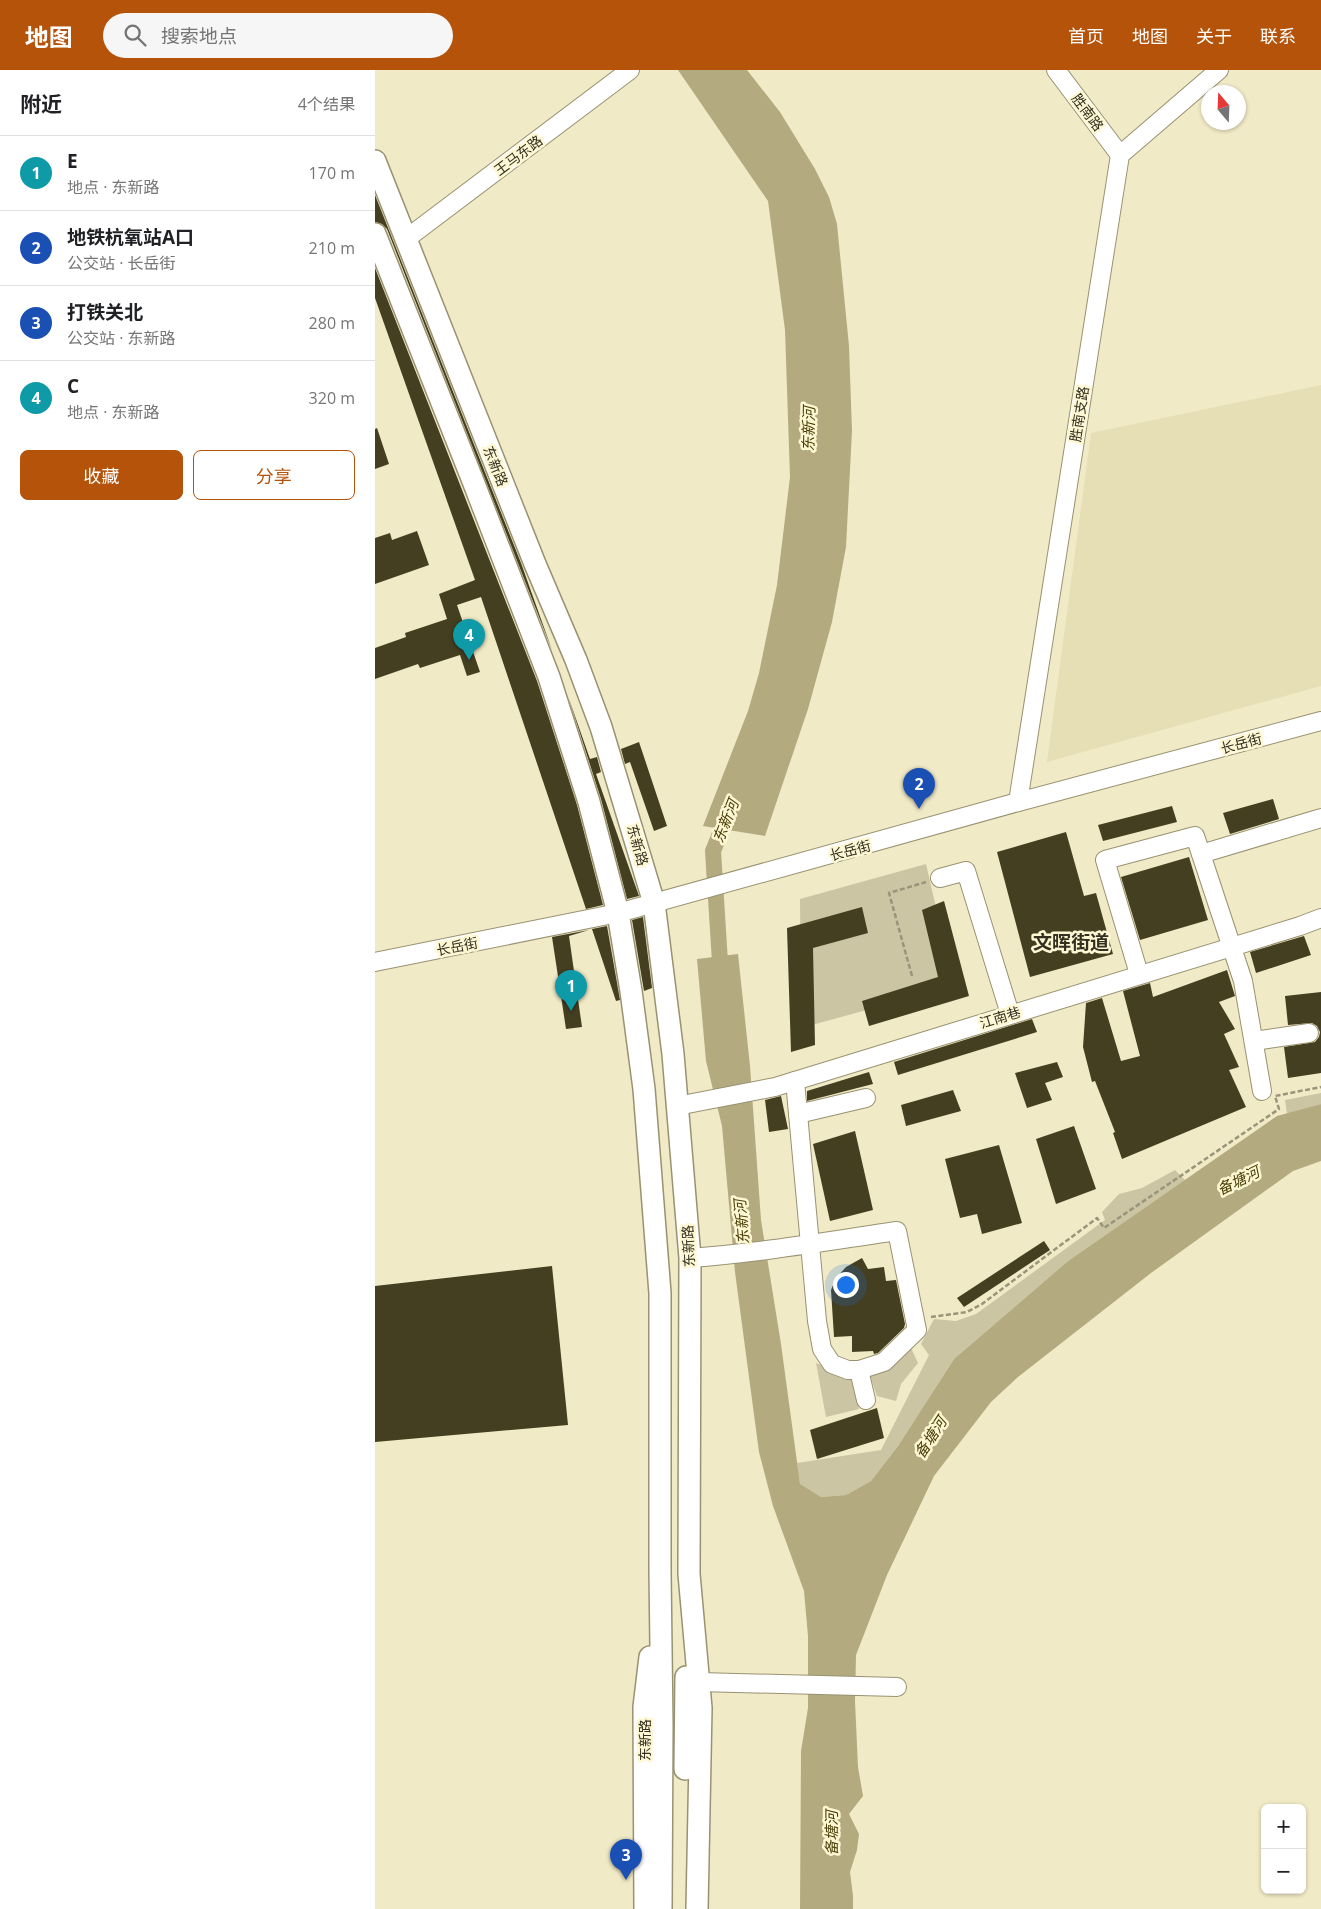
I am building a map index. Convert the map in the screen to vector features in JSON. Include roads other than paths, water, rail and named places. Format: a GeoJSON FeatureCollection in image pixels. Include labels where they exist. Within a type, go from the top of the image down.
{"type":"FeatureCollection","features":[{"type":"Feature","properties":{"kind":"main road","name":"东新路"},"geometry":{"type":"LineString","coordinates":[[375,162],[535,564],[576,660],[603,734],[654,903],[673,1054],[689,1258],[689,1574],[684,1909]]}},
{"type":"Feature","properties":{"kind":"main road","name":"东新路"},"geometry":{"type":"LineString","coordinates":[[375,234],[379,258],[549,677],[589,802],[618,913],[644,1089],[661,1293],[661,1909]]}},
{"type":"Feature","properties":{"kind":"main road","name":"东新路"},"geometry":{"type":"LineString","coordinates":[[645,1909],[644,1707],[660,1572]]}},
{"type":"Feature","properties":{"kind":"main road","name":"东新路"},"geometry":{"type":"LineString","coordinates":[[689,1574],[701,1708],[697,1909]]}},
{"type":"Feature","properties":{"kind":"street","name":"王马东路"},"geometry":{"type":"LineString","coordinates":[[406,239],[630,70]]}},
{"type":"Feature","properties":{"kind":"street","name":"胜南路"},"geometry":{"type":"LineString","coordinates":[[1056,70],[1120,155]]}},
{"type":"Feature","properties":{"kind":"street"},"geometry":{"type":"LineString","coordinates":[[1120,155],[1219,70]]}},
{"type":"Feature","properties":{"kind":"street","name":"胜南支路"},"geometry":{"type":"LineString","coordinates":[[1018,802],[1120,155]]}},
{"type":"Feature","properties":{"kind":"street","name":"长岳街"},"geometry":{"type":"LineString","coordinates":[[375,962],[618,913],[1018,802],[1321,721]]}},
{"type":"Feature","properties":{"kind":"street"},"geometry":{"type":"LineString","coordinates":[[1201,854],[1321,818]]}},
{"type":"Feature","properties":{"kind":"street"},"geometry":{"type":"LineString","coordinates":[[1139,974],[1105,860],[1195,836],[1243,981],[1263,1091]]}},
{"type":"Feature","properties":{"kind":"street"},"geometry":{"type":"LineString","coordinates":[[940,878],[966,871],[1009,1014]]}},
{"type":"Feature","properties":{"kind":"street","name":"江南巷"},"geometry":{"type":"LineString","coordinates":[[677,1106],[775,1087],[1321,918]]}},
{"type":"Feature","properties":{"kind":"street"},"geometry":{"type":"LineString","coordinates":[[1254,1041],[1309,1033]]}},
{"type":"Feature","properties":{"kind":"street"},"geometry":{"type":"LineString","coordinates":[[689,1258],[725,1255],[781,1247],[810,1243],[897,1231],[917,1330],[884,1362],[859,1370],[849,1370],[832,1364],[823,1349],[817,1321],[810,1243],[795,1081]]}},
{"type":"Feature","properties":{"kind":"street"},"geometry":{"type":"LineString","coordinates":[[798,1114],[866,1098]]}},
{"type":"Feature","properties":{"kind":"street"},"geometry":{"type":"LineString","coordinates":[[859,1370],[866,1400]]}},
{"type":"Feature","properties":{"kind":"street"},"geometry":{"type":"LineString","coordinates":[[699,1682],[897,1687]]}},
{"type":"Feature","properties":{"kind":"water"},"geometry":{"type":"Polygon","coordinates":[[[678,70],[747,70],[780,112],[815,169],[829,197],[837,224],[849,346],[852,431],[846,547],[832,622],[808,709],[765,836],[703,826],[748,711],[759,673],[777,585],[790,477],[785,330],[768,201],[678,70]]]}},
{"type":"Feature","properties":{"kind":"water","name":"备塘河"},"geometry":{"type":"Polygon","coordinates":[[[738,954],[750,1066],[761,1220],[781,1344],[800,1484],[821,1497],[846,1495],[871,1481],[898,1446],[954,1359],[1068,1261],[1277,1116],[1321,1104],[1321,1161],[1293,1171],[1151,1273],[1018,1377],[991,1402],[934,1476],[887,1575],[856,1655],[855,1701],[858,1767],[863,1796],[849,1814],[859,1834],[857,1850],[850,1872],[853,1909],[800,1909],[801,1751],[808,1708],[808,1636],[804,1591],[773,1506],[759,1452],[735,1272],[722,1126],[706,1061],[697,959],[738,954]]]}},
{"type":"Feature","properties":{"kind":"waterway","name":"东新河"},"geometry":{"type":"LineString","coordinates":[[721,978],[713,851],[730,809]]}},
{"type":"Feature","properties":{"kind":"place","name":"C"},"geometry":{"type":"Point","coordinates":[469,660]}},
{"type":"Feature","properties":{"kind":"place","name":"地铁杭氧站A口"},"geometry":{"type":"Point","coordinates":[919,809]}},
{"type":"Feature","properties":{"kind":"place","name":"E"},"geometry":{"type":"Point","coordinates":[571,1011]}},
{"type":"Feature","properties":{"kind":"place","name":"打铁关北"},"geometry":{"type":"Point","coordinates":[626,1880]}},
{"type":"Feature","properties":{"kind":"district","name":"文晖街道"},"geometry":{"type":"Point","coordinates":[1071,942]}}]}
